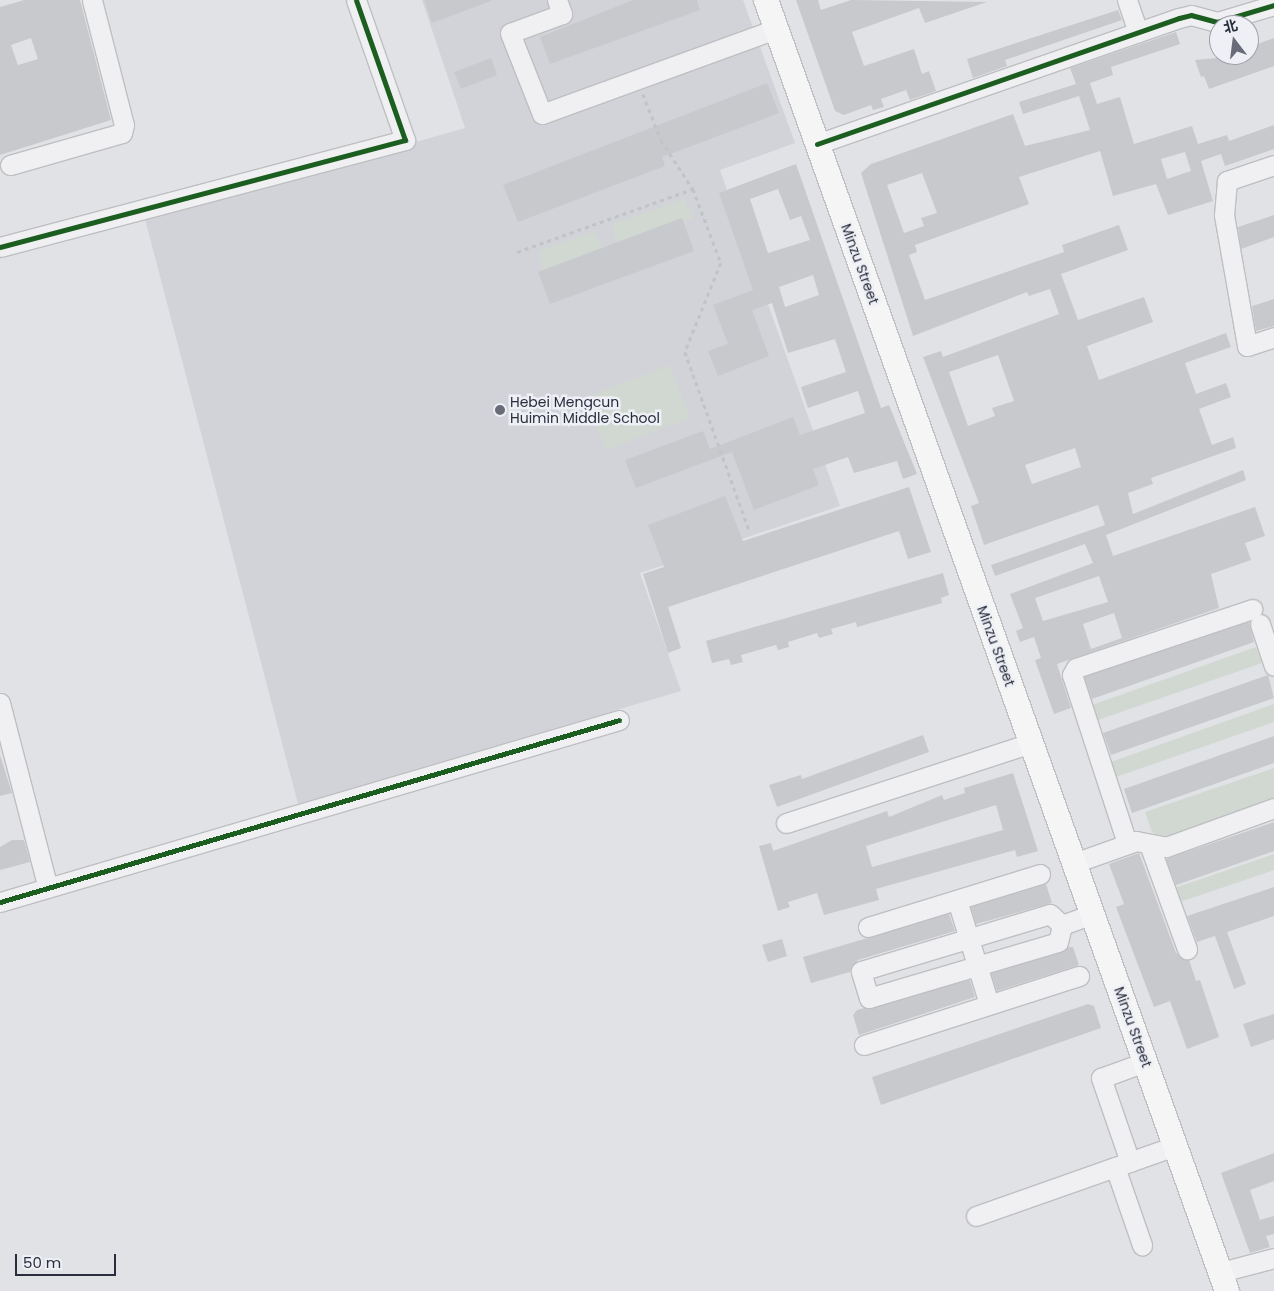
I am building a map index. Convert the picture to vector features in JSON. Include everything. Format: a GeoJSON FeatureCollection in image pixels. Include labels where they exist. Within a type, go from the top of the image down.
{"type":"FeatureCollection","features":[{"type":"Feature","properties":{"kind":"main road","name":"Minzu Street"},"geometry":{"type":"LineString","coordinates":[[766,0],[1224,1282]]}},
{"type":"Feature","properties":{"kind":"street"},"geometry":{"type":"LineString","coordinates":[[10,165],[122,133],[124,125],[92,0]]}},
{"type":"Feature","properties":{"kind":"street"},"geometry":{"type":"LineString","coordinates":[[0,247],[405,140],[356,0]]}},
{"type":"Feature","properties":{"kind":"street"},"geometry":{"type":"LineString","coordinates":[[557,0],[562,14],[510,33],[540,112],[553,113],[776,29]]}},
{"type":"Feature","properties":{"kind":"street"},"geometry":{"type":"LineString","coordinates":[[1127,0],[1138,32]]}},
{"type":"Feature","properties":{"kind":"street"},"geometry":{"type":"LineString","coordinates":[[817,144],[1191,15],[1217,22],[1274,5]]}},
{"type":"Feature","properties":{"kind":"street"},"geometry":{"type":"LineString","coordinates":[[1274,165],[1227,181],[1224,215],[1247,346],[1274,337]]}},
{"type":"Feature","properties":{"kind":"street"},"geometry":{"type":"LineString","coordinates":[[1127,843],[1072,675],[1076,668],[1256,617],[1274,666]]}},
{"type":"Feature","properties":{"kind":"street"},"geometry":{"type":"LineString","coordinates":[[0,703],[48,888]]}},
{"type":"Feature","properties":{"kind":"street"},"geometry":{"type":"LineString","coordinates":[[0,902],[619,720]]}},
{"type":"Feature","properties":{"kind":"street"},"geometry":{"type":"LineString","coordinates":[[786,823],[1031,743]]}},
{"type":"Feature","properties":{"kind":"street"},"geometry":{"type":"LineString","coordinates":[[1074,863],[1127,843],[1166,847],[1274,808]]}},
{"type":"Feature","properties":{"kind":"street"},"geometry":{"type":"LineString","coordinates":[[1149,844],[1187,949]]}},
{"type":"Feature","properties":{"kind":"street"},"geometry":{"type":"LineString","coordinates":[[868,927],[1040,874]]}},
{"type":"Feature","properties":{"kind":"street"},"geometry":{"type":"LineString","coordinates":[[957,900],[989,1004]]}},
{"type":"Feature","properties":{"kind":"street"},"geometry":{"type":"LineString","coordinates":[[1050,914],[1062,925],[1058,942],[869,998],[861,971],[1050,914]]}},
{"type":"Feature","properties":{"kind":"street"},"geometry":{"type":"LineString","coordinates":[[1062,925],[1092,914]]}},
{"type":"Feature","properties":{"kind":"street"},"geometry":{"type":"LineString","coordinates":[[864,1045],[1079,976]]}},
{"type":"Feature","properties":{"kind":"street"},"geometry":{"type":"LineString","coordinates":[[1142,1245],[1101,1078],[1145,1062]]}},
{"type":"Feature","properties":{"kind":"street"},"geometry":{"type":"LineString","coordinates":[[976,1216],[1175,1146]]}},
{"type":"Feature","properties":{"kind":"street"},"geometry":{"type":"LineString","coordinates":[[1224,1282],[1274,1258]]}},
{"type":"Feature","properties":{"kind":"path"},"geometry":{"type":"LineString","coordinates":[[638,81],[661,140],[693,189],[721,263],[688,336],[686,359],[749,530]]}},
{"type":"Feature","properties":{"kind":"path"},"geometry":{"type":"LineString","coordinates":[[517,252],[693,189]]}},
{"type":"Feature","properties":{"kind":"shaded area","name":"Hebei Mengcun Huimin Middle School"},"geometry":{"type":"Polygon","coordinates":[[[422,0],[743,0],[795,143],[720,170],[840,506],[640,573],[681,691],[298,804],[145,219],[465,128],[422,0]]]}},
{"type":"Feature","properties":{"kind":"shaded area"},"geometry":{"type":"Polygon","coordinates":[[[684,199],[694,218],[617,243],[612,229],[615,223],[684,199]]]}},
{"type":"Feature","properties":{"kind":"shaded area"},"geometry":{"type":"Polygon","coordinates":[[[594,231],[604,248],[542,271],[539,251],[594,231]]]}},
{"type":"Feature","properties":{"kind":"shaded area"},"geometry":{"type":"Polygon","coordinates":[[[670,365],[690,418],[606,450],[584,398],[670,365]]]}},
{"type":"Feature","properties":{"kind":"shaded area"},"geometry":{"type":"Polygon","coordinates":[[[1256,647],[1262,663],[1098,720],[1092,705],[1256,647]]]}},
{"type":"Feature","properties":{"kind":"shaded area"},"geometry":{"type":"Polygon","coordinates":[[[1274,704],[1274,722],[1116,777],[1111,762],[1274,704]]]}},
{"type":"Feature","properties":{"kind":"shaded area"},"geometry":{"type":"Polygon","coordinates":[[[1274,768],[1274,801],[1162,839],[1152,832],[1145,812],[1274,768]]]}},
{"type":"Feature","properties":{"kind":"shaded area"},"geometry":{"type":"Polygon","coordinates":[[[1274,854],[1274,870],[1177,903],[1172,889],[1274,854]]]}},
{"type":"Feature","properties":{"kind":"building"},"geometry":{"type":"Polygon","coordinates":[[[24,0],[80,0],[111,120],[0,155],[0,7],[24,0]],[[31,38],[11,45],[18,65],[38,59],[31,38]]]}},
{"type":"Feature","properties":{"kind":"building"},"geometry":{"type":"Polygon","coordinates":[[[424,0],[491,0],[491,1],[432,23],[424,0]]]}},
{"type":"Feature","properties":{"kind":"building"},"geometry":{"type":"Polygon","coordinates":[[[633,0],[697,0],[700,10],[550,64],[540,37],[633,0]]]}},
{"type":"Feature","properties":{"kind":"building"},"geometry":{"type":"Polygon","coordinates":[[[796,0],[818,0],[821,10],[851,0],[987,2],[925,23],[919,8],[852,32],[864,66],[914,49],[922,74],[929,71],[936,91],[910,100],[906,90],[881,99],[884,107],[873,110],[871,105],[844,115],[835,111],[796,0]]]}},
{"type":"Feature","properties":{"kind":"building"},"geometry":{"type":"Polygon","coordinates":[[[1118,10],[1122,20],[1005,60],[1007,66],[973,78],[967,59],[1118,10]]]}},
{"type":"Feature","properties":{"kind":"building"},"geometry":{"type":"Polygon","coordinates":[[[1176,32],[1180,44],[1111,67],[1113,75],[1090,83],[1097,104],[1120,97],[1134,144],[1192,126],[1198,144],[1227,135],[1229,141],[1274,125],[1274,149],[1225,166],[1221,154],[1201,161],[1213,201],[1168,215],[1156,184],[1113,196],[1100,151],[1019,177],[1029,204],[915,245],[917,252],[909,255],[925,300],[1064,252],[1062,245],[1119,225],[1128,250],[1061,274],[1078,320],[1144,297],[1153,322],[1087,346],[1099,380],[1226,333],[1231,347],[1185,363],[1196,394],[1226,383],[1231,397],[1199,409],[1212,445],[1233,437],[1236,448],[1151,478],[1153,484],[1128,493],[1133,514],[1243,470],[1246,480],[1106,535],[1113,556],[1255,507],[1265,536],[1245,543],[1251,560],[1211,574],[1219,608],[1057,664],[1071,708],[1054,714],[1035,660],[1041,658],[1034,637],[1020,642],[1016,631],[1023,628],[1010,594],[1093,563],[1085,544],[995,576],[991,565],[1105,525],[1098,505],[984,545],[971,506],[979,503],[923,357],[941,351],[943,357],[1059,314],[1050,289],[1029,296],[1027,292],[913,336],[861,173],[871,164],[1013,114],[1025,146],[1090,130],[1079,96],[1023,114],[1019,102],[1076,84],[1070,68],[1176,32]],[[1185,152],[1161,159],[1167,179],[1191,171],[1185,152]],[[922,173],[887,185],[904,233],[924,226],[921,218],[937,213],[922,173]],[[998,355],[949,372],[968,426],[995,416],[992,408],[1014,401],[998,355]],[[1075,448],[1025,465],[1032,484],[1081,467],[1075,448]],[[1099,576],[1035,598],[1043,621],[1108,602],[1099,576]],[[1114,613],[1083,624],[1091,649],[1122,638],[1114,613]]]}},
{"type":"Feature","properties":{"kind":"building"},"geometry":{"type":"Polygon","coordinates":[[[1274,38],[1274,66],[1209,89],[1204,76],[1201,77],[1195,60],[1209,59],[1209,65],[1259,65],[1259,43],[1274,38]]]}},
{"type":"Feature","properties":{"kind":"building"},"geometry":{"type":"Polygon","coordinates":[[[491,58],[497,75],[461,89],[454,72],[491,58]]]}},
{"type":"Feature","properties":{"kind":"building"},"geometry":{"type":"Polygon","coordinates":[[[767,83],[779,113],[662,157],[665,166],[518,222],[503,185],[767,83]]]}},
{"type":"Feature","properties":{"kind":"building"},"geometry":{"type":"Polygon","coordinates":[[[796,164],[881,408],[889,405],[917,474],[903,479],[897,461],[854,473],[848,457],[813,469],[819,485],[754,510],[732,452],[636,488],[625,460],[703,431],[710,449],[793,417],[800,435],[865,413],[858,391],[808,408],[801,387],[846,372],[835,339],[788,353],[772,303],[752,310],[769,356],[718,376],[708,351],[728,344],[713,305],[753,290],[719,193],[796,164]],[[778,189],[750,199],[768,253],[810,240],[801,216],[790,220],[778,189]],[[813,275],[779,287],[785,307],[819,295],[813,275]]]}},
{"type":"Feature","properties":{"kind":"building"},"geometry":{"type":"Polygon","coordinates":[[[1274,215],[1274,237],[1241,249],[1238,227],[1274,215]]]}},
{"type":"Feature","properties":{"kind":"building"},"geometry":{"type":"Polygon","coordinates":[[[682,218],[694,251],[550,304],[538,272],[682,218]]]}},
{"type":"Feature","properties":{"kind":"building"},"geometry":{"type":"Polygon","coordinates":[[[1274,299],[1274,326],[1256,331],[1252,306],[1274,299]]]}},
{"type":"Feature","properties":{"kind":"building"},"geometry":{"type":"Polygon","coordinates":[[[909,487],[931,552],[908,559],[899,531],[668,607],[681,648],[668,653],[643,574],[664,567],[648,525],[725,496],[743,541],[909,487]]]}},
{"type":"Feature","properties":{"kind":"building"},"geometry":{"type":"Polygon","coordinates":[[[943,573],[949,595],[941,598],[942,603],[857,627],[856,622],[831,629],[833,634],[819,638],[817,633],[788,642],[789,647],[778,650],[776,645],[741,655],[743,662],[731,665],[729,659],[712,663],[706,641],[943,573]]]}},
{"type":"Feature","properties":{"kind":"building"},"geometry":{"type":"Polygon","coordinates":[[[1249,622],[1254,642],[1092,699],[1084,677],[1249,622]]]}},
{"type":"Feature","properties":{"kind":"building"},"geometry":{"type":"Polygon","coordinates":[[[1268,675],[1274,698],[1111,755],[1103,733],[1268,675]]]}},
{"type":"Feature","properties":{"kind":"building"},"geometry":{"type":"Polygon","coordinates":[[[923,735],[929,752],[777,807],[769,785],[801,775],[802,779],[923,735]]]}},
{"type":"Feature","properties":{"kind":"building"},"geometry":{"type":"Polygon","coordinates":[[[1274,736],[1274,763],[1132,813],[1124,789],[1274,736]]]}},
{"type":"Feature","properties":{"kind":"building"},"geometry":{"type":"Polygon","coordinates":[[[0,755],[12,793],[0,796],[0,755]]]}},
{"type":"Feature","properties":{"kind":"building"},"geometry":{"type":"Polygon","coordinates":[[[1013,773],[1038,851],[1017,857],[1015,850],[876,889],[879,900],[824,915],[817,893],[788,902],[790,907],[778,911],[759,846],[771,843],[773,851],[887,811],[889,817],[942,795],[944,800],[965,793],[964,788],[1013,773]],[[996,805],[866,846],[872,867],[1003,830],[996,805]]]}},
{"type":"Feature","properties":{"kind":"building"},"geometry":{"type":"Polygon","coordinates":[[[1274,822],[1274,851],[1176,885],[1166,859],[1274,822]]]}},
{"type":"Feature","properties":{"kind":"building"},"geometry":{"type":"Polygon","coordinates":[[[12,840],[24,840],[30,862],[0,870],[0,847],[12,840]]]}},
{"type":"Feature","properties":{"kind":"building"},"geometry":{"type":"Polygon","coordinates":[[[1139,853],[1176,953],[1189,960],[1196,981],[1200,980],[1219,1037],[1187,1049],[1170,1001],[1154,1007],[1116,907],[1124,904],[1109,864],[1139,853]]]}},
{"type":"Feature","properties":{"kind":"building"},"geometry":{"type":"Polygon","coordinates":[[[1046,884],[1052,903],[976,924],[971,907],[1046,884]]]}},
{"type":"Feature","properties":{"kind":"building"},"geometry":{"type":"Polygon","coordinates":[[[1274,887],[1274,916],[1227,932],[1246,984],[1234,989],[1215,936],[1197,942],[1187,916],[1274,887]]]}},
{"type":"Feature","properties":{"kind":"building"},"geometry":{"type":"Polygon","coordinates":[[[949,914],[955,931],[858,960],[850,972],[811,983],[803,957],[949,914]]]}},
{"type":"Feature","properties":{"kind":"building"},"geometry":{"type":"Polygon","coordinates":[[[782,939],[787,956],[768,962],[762,945],[782,939]]]}},
{"type":"Feature","properties":{"kind":"building"},"geometry":{"type":"Polygon","coordinates":[[[1068,947],[1073,947],[1079,965],[997,991],[991,973],[1068,947]]]}},
{"type":"Feature","properties":{"kind":"building"},"geometry":{"type":"Polygon","coordinates":[[[970,980],[975,997],[859,1035],[853,1015],[857,1010],[970,980]]]}},
{"type":"Feature","properties":{"kind":"building"},"geometry":{"type":"Polygon","coordinates":[[[1088,1004],[1094,1006],[1101,1028],[881,1105],[872,1077],[1088,1004]]]}},
{"type":"Feature","properties":{"kind":"building"},"geometry":{"type":"Polygon","coordinates":[[[1274,1014],[1274,1039],[1251,1047],[1243,1024],[1274,1014]]]}},
{"type":"Feature","properties":{"kind":"building"},"geometry":{"type":"Polygon","coordinates":[[[1274,1153],[1274,1181],[1250,1190],[1260,1220],[1274,1216],[1274,1234],[1266,1236],[1270,1247],[1250,1253],[1221,1173],[1274,1153]]]}},
{"type":"Feature","properties":{"kind":"cycle path"},"geometry":{"type":"LineString","coordinates":[[0,247],[405,140],[356,0]]}},
{"type":"Feature","properties":{"kind":"cycle path"},"geometry":{"type":"LineString","coordinates":[[817,144],[1179,18],[1191,15],[1217,22],[1274,5]]}},
{"type":"Feature","properties":{"kind":"cycle path"},"geometry":{"type":"LineString","coordinates":[[0,902],[619,720]]}},
{"type":"Feature","properties":{"kind":"place","name":"Hebei Mengcun Huimin Middle School"},"geometry":{"type":"Point","coordinates":[500,410]}}]}
